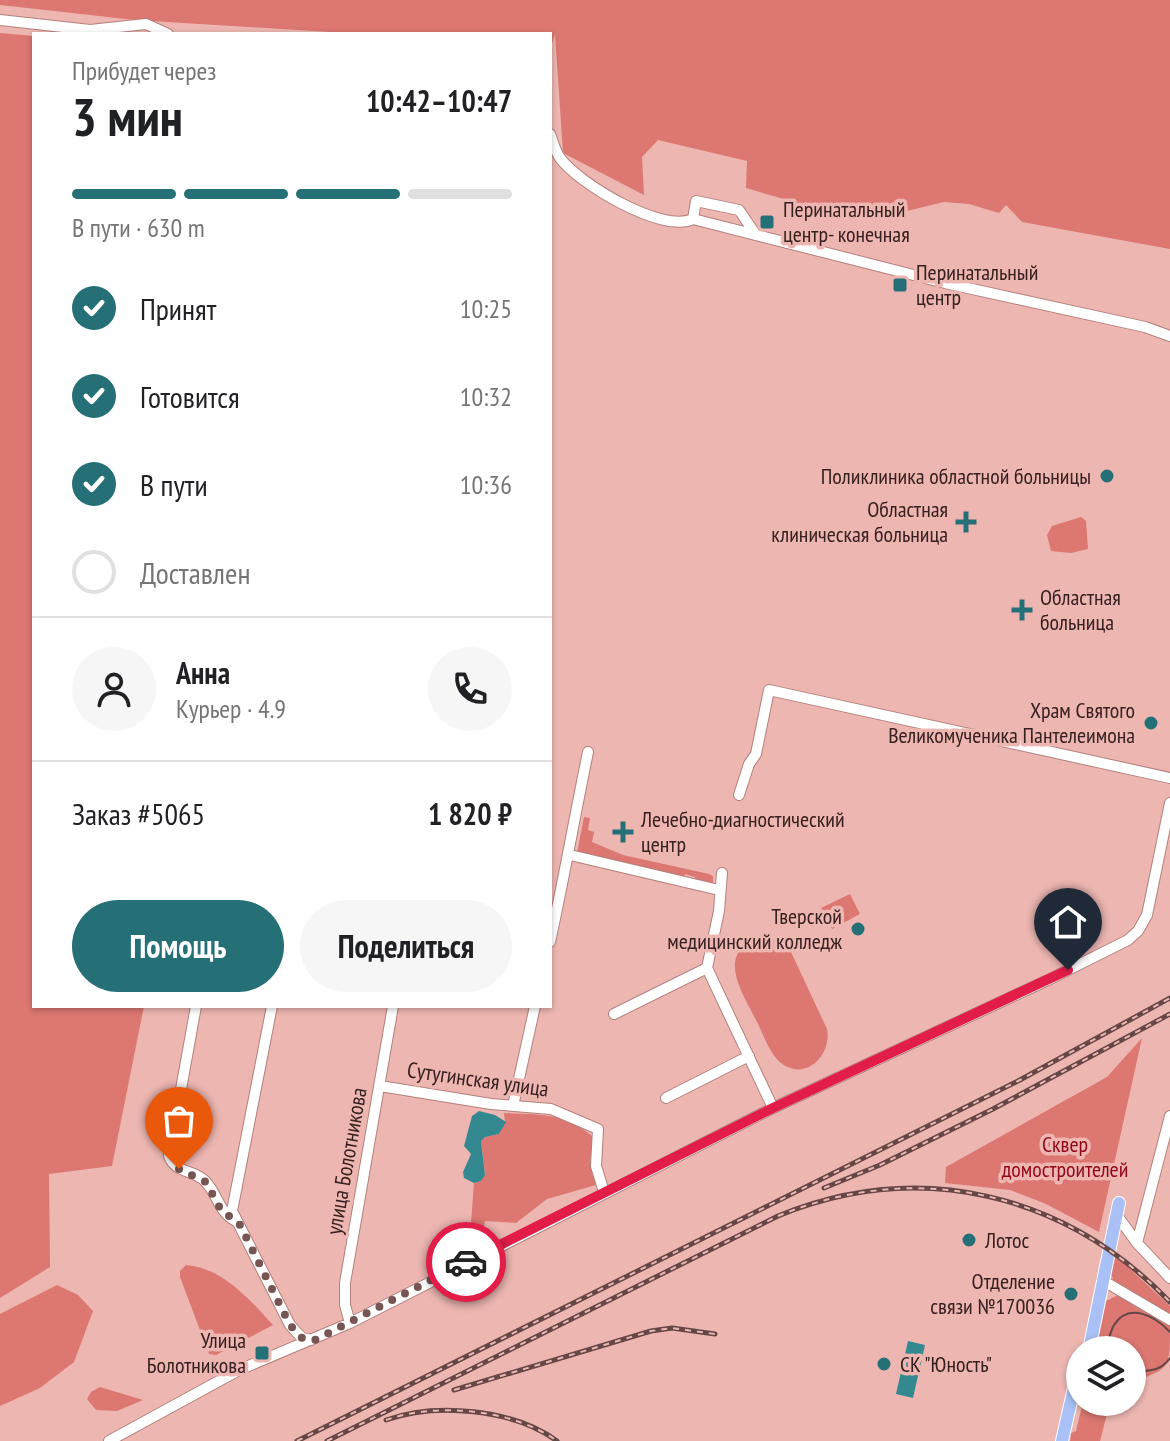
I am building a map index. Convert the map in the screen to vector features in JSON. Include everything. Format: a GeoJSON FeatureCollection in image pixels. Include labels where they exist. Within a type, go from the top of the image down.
{"type":"FeatureCollection","features":[{"type":"Feature","properties":{"kind":"main road"},"geometry":{"type":"LineString","coordinates":[[1090,1336],[1100,1303],[1118,1209]]}},
{"type":"Feature","properties":{"kind":"main road"},"geometry":{"type":"LineString","coordinates":[[1088,1336],[1093,1302],[1102,1280]]}},
{"type":"Feature","properties":{"kind":"main road"},"geometry":{"type":"LineString","coordinates":[[1065,1441],[1071,1416]]}},
{"type":"Feature","properties":{"kind":"street"},"geometry":{"type":"LineString","coordinates":[[0,20],[90,30],[146,24],[164,32]]}},
{"type":"Feature","properties":{"kind":"street"},"geometry":{"type":"LineString","coordinates":[[552,139],[559,156],[573,172],[646,216],[685,223],[693,219],[945,283],[1170,330]]}},
{"type":"Feature","properties":{"kind":"street"},"geometry":{"type":"LineString","coordinates":[[693,219],[696,201],[739,210],[756,235]]}},
{"type":"Feature","properties":{"kind":"street"},"geometry":{"type":"LineString","coordinates":[[1145,327],[1170,336]]}},
{"type":"Feature","properties":{"kind":"street"},"geometry":{"type":"LineString","coordinates":[[739,795],[749,764],[756,754],[769,690],[1170,778]]}},
{"type":"Feature","properties":{"kind":"street"},"geometry":{"type":"LineString","coordinates":[[552,933],[570,855],[575,806],[588,752]]}},
{"type":"Feature","properties":{"kind":"street"},"geometry":{"type":"LineString","coordinates":[[109,1441],[239,1370],[313,1341],[773,1108],[1131,938],[1147,915],[1170,803]]}},
{"type":"Feature","properties":{"kind":"street"},"geometry":{"type":"LineString","coordinates":[[570,855],[719,890]]}},
{"type":"Feature","properties":{"kind":"street"},"geometry":{"type":"LineString","coordinates":[[722,873],[719,911],[707,968],[773,1108]]}},
{"type":"Feature","properties":{"kind":"street"},"geometry":{"type":"LineString","coordinates":[[614,1014],[707,968]]}},
{"type":"Feature","properties":{"kind":"street"},"geometry":{"type":"LineString","coordinates":[[196,1008],[169,1156],[179,1169],[206,1182],[222,1212],[238,1221]]}},
{"type":"Feature","properties":{"kind":"street"},"geometry":{"type":"LineString","coordinates":[[272,1008],[232,1211],[290,1325],[302,1338],[313,1341]]}},
{"type":"Feature","properties":{"kind":"street","name":"улица Болотникова"},"geometry":{"type":"LineString","coordinates":[[350,1323],[345,1305],[345,1283],[393,1008]]}},
{"type":"Feature","properties":{"kind":"street"},"geometry":{"type":"LineString","coordinates":[[513,1106],[535,1008]]}},
{"type":"Feature","properties":{"kind":"street"},"geometry":{"type":"LineString","coordinates":[[666,1098],[749,1056]]}},
{"type":"Feature","properties":{"kind":"street","name":"Сутугинская улица"},"geometry":{"type":"LineString","coordinates":[[380,1086],[562,1112],[598,1129],[596,1166],[604,1192]]}},
{"type":"Feature","properties":{"kind":"street"},"geometry":{"type":"LineString","coordinates":[[1137,1243],[1170,1116]]}},
{"type":"Feature","properties":{"kind":"street"},"geometry":{"type":"LineString","coordinates":[[1118,1209],[1137,1243],[1170,1278]]}},
{"type":"Feature","properties":{"kind":"street"},"geometry":{"type":"LineString","coordinates":[[1102,1280],[1170,1320]]}},
{"type":"Feature","properties":{"kind":"street"},"geometry":{"type":"LineString","coordinates":[[1100,1303],[1111,1293],[1126,1293]]}},
{"type":"Feature","properties":{"kind":"green space"},"geometry":{"type":"Polygon","coordinates":[[[0,0],[1170,0],[1170,249],[1022,222],[1006,205],[999,213],[969,204],[944,202],[874,219],[818,209],[746,188],[747,161],[658,140],[642,157],[644,195],[563,153],[555,34],[552,43],[552,32],[330,32],[135,20],[0,5],[0,0]]]}},
{"type":"Feature","properties":{"kind":"green space"},"geometry":{"type":"Polygon","coordinates":[[[0,33],[32,36],[32,1008],[144,1008],[112,1166],[49,1174],[50,1267],[0,1298],[0,33]]]}},
{"type":"Feature","properties":{"kind":"green space"},"geometry":{"type":"Polygon","coordinates":[[[1081,517],[1086,521],[1088,549],[1071,553],[1051,551],[1047,535],[1052,526],[1081,517]]]}},
{"type":"Feature","properties":{"kind":"green space"},"geometry":{"type":"Polygon","coordinates":[[[584,817],[590,818],[588,830],[594,832],[592,842],[623,855],[709,874],[713,876],[713,885],[695,882],[695,877],[685,874],[683,879],[577,853],[584,817]]]}},
{"type":"Feature","properties":{"kind":"green space"},"geometry":{"type":"Polygon","coordinates":[[[850,894],[860,914],[832,929],[821,908],[850,894]]]}},
{"type":"Feature","properties":{"kind":"green space"},"geometry":{"type":"Polygon","coordinates":[[[761,938],[778,941],[791,952],[827,1029],[821,1056],[808,1067],[790,1068],[777,1059],[739,985],[735,963],[738,953],[747,944],[761,938]]]}},
{"type":"Feature","properties":{"kind":"green space","name":"Сквер домостроителей"},"geometry":{"type":"Polygon","coordinates":[[[1142,1038],[1099,1232],[1046,1204],[1010,1190],[945,1183],[946,1167],[1107,1077],[1142,1038]]]}},
{"type":"Feature","properties":{"kind":"green space"},"geometry":{"type":"Polygon","coordinates":[[[504,1113],[562,1119],[595,1138],[590,1160],[596,1185],[547,1199],[516,1223],[485,1221],[482,1238],[470,1236],[474,1183],[481,1181],[485,1174],[481,1141],[499,1134],[505,1122],[504,1113]]]}},
{"type":"Feature","properties":{"kind":"green space"},"geometry":{"type":"Polygon","coordinates":[[[1114,1254],[1170,1306],[1170,1316],[1114,1281],[1110,1272],[1114,1254]]]}},
{"type":"Feature","properties":{"kind":"green space"},"geometry":{"type":"Polygon","coordinates":[[[186,1265],[199,1267],[224,1279],[273,1325],[216,1355],[209,1354],[180,1277],[180,1271],[186,1265]]]}},
{"type":"Feature","properties":{"kind":"green space"},"geometry":{"type":"Polygon","coordinates":[[[57,1285],[78,1295],[93,1311],[74,1362],[40,1388],[0,1406],[0,1314],[57,1285]]]}},
{"type":"Feature","properties":{"kind":"green space"},"geometry":{"type":"Polygon","coordinates":[[[1118,1295],[1170,1325],[1168,1360],[1161,1370],[1146,1377],[1146,1336],[1098,1336],[1106,1301],[1118,1295]]]}},
{"type":"Feature","properties":{"kind":"green space"},"geometry":{"type":"Polygon","coordinates":[[[100,1387],[143,1400],[117,1411],[96,1410],[87,1399],[91,1392],[100,1387]]]}},
{"type":"Feature","properties":{"kind":"green space"},"geometry":{"type":"Polygon","coordinates":[[[1080,1416],[1106,1416],[1100,1441],[1070,1441],[1071,1433],[1076,1431],[1080,1416]]]}},
{"type":"Feature","properties":{"kind":"water"},"geometry":{"type":"Polygon","coordinates":[[[479,1111],[506,1122],[499,1134],[481,1141],[485,1175],[481,1181],[474,1183],[464,1178],[463,1172],[471,1154],[464,1146],[472,1116],[479,1111]]]}},
{"type":"Feature","properties":{"kind":"water"},"geometry":{"type":"Polygon","coordinates":[[[908,1341],[925,1345],[913,1398],[896,1394],[908,1341]]]}},
{"type":"Feature","properties":{"kind":"tram line"},"geometry":{"type":"LineString","coordinates":[[1110,1336],[1120,1318],[1135,1313],[1150,1317],[1170,1332]]}},
{"type":"Feature","properties":{"kind":"tram line"},"geometry":{"type":"LineString","coordinates":[[1146,1371],[1157,1368],[1170,1358]]}},
{"type":"Feature","properties":{"kind":"railway"},"geometry":{"type":"LineString","coordinates":[[297,1441],[1018,1081],[1170,998]]}},
{"type":"Feature","properties":{"kind":"railway"},"geometry":{"type":"LineString","coordinates":[[824,1188],[880,1165],[993,1109],[1170,1014]]}},
{"type":"Feature","properties":{"kind":"railway"},"geometry":{"type":"LineString","coordinates":[[327,1441],[778,1216],[831,1199],[884,1190],[936,1189],[988,1196],[1037,1212],[1084,1234],[1129,1265],[1170,1302]]}},
{"type":"Feature","properties":{"kind":"railway"},"geometry":{"type":"LineString","coordinates":[[454,1390],[651,1331],[672,1328],[715,1334]]}},
{"type":"Feature","properties":{"kind":"railway"},"geometry":{"type":"LineString","coordinates":[[386,1420],[428,1411],[474,1412],[519,1422],[557,1441]]}},
{"type":"Feature","properties":{"kind":"way so far"},"geometry":{"type":"LineString","coordinates":[[179,1169],[206,1182],[222,1212],[238,1221],[290,1325],[302,1338],[313,1341],[466,1262]]}},
{"type":"Feature","properties":{"kind":"place","name":"Перинатальный центр- конечная"},"geometry":{"type":"Point","coordinates":[767,222]}},
{"type":"Feature","properties":{"kind":"place","name":"Перинатальный центр"},"geometry":{"type":"Point","coordinates":[900,285]}},
{"type":"Feature","properties":{"kind":"place","name":"Поликлиника областной больницы"},"geometry":{"type":"Point","coordinates":[1107,476]}},
{"type":"Feature","properties":{"kind":"place","name":"Областная клиническая больница"},"geometry":{"type":"Point","coordinates":[966,522]}},
{"type":"Feature","properties":{"kind":"place","name":"Областная больница"},"geometry":{"type":"Point","coordinates":[1022,610]}},
{"type":"Feature","properties":{"kind":"place","name":"Храм Святого Великомученика Пантелеимона"},"geometry":{"type":"Point","coordinates":[1151,723]}},
{"type":"Feature","properties":{"kind":"place","name":"Лечебно-диагностический центр"},"geometry":{"type":"Point","coordinates":[623,832]}},
{"type":"Feature","properties":{"kind":"place","name":"Тверской медицинский колледж"},"geometry":{"type":"Point","coordinates":[858,929]}},
{"type":"Feature","properties":{"kind":"place","name":"Лотос"},"geometry":{"type":"Point","coordinates":[969,1240]}},
{"type":"Feature","properties":{"kind":"place","name":"Отделение связи №170036"},"geometry":{"type":"Point","coordinates":[1071,1294]}},
{"type":"Feature","properties":{"kind":"place","name":"Улица Болотникова"},"geometry":{"type":"Point","coordinates":[262,1353]}},
{"type":"Feature","properties":{"kind":"place","name":"СК \"Юность\""},"geometry":{"type":"Point","coordinates":[884,1364]}},
{"type":"Feature","properties":{"kind":"route"},"geometry":{"type":"LineString","coordinates":[[466,1262],[773,1108],[1068,970]]}}]}
